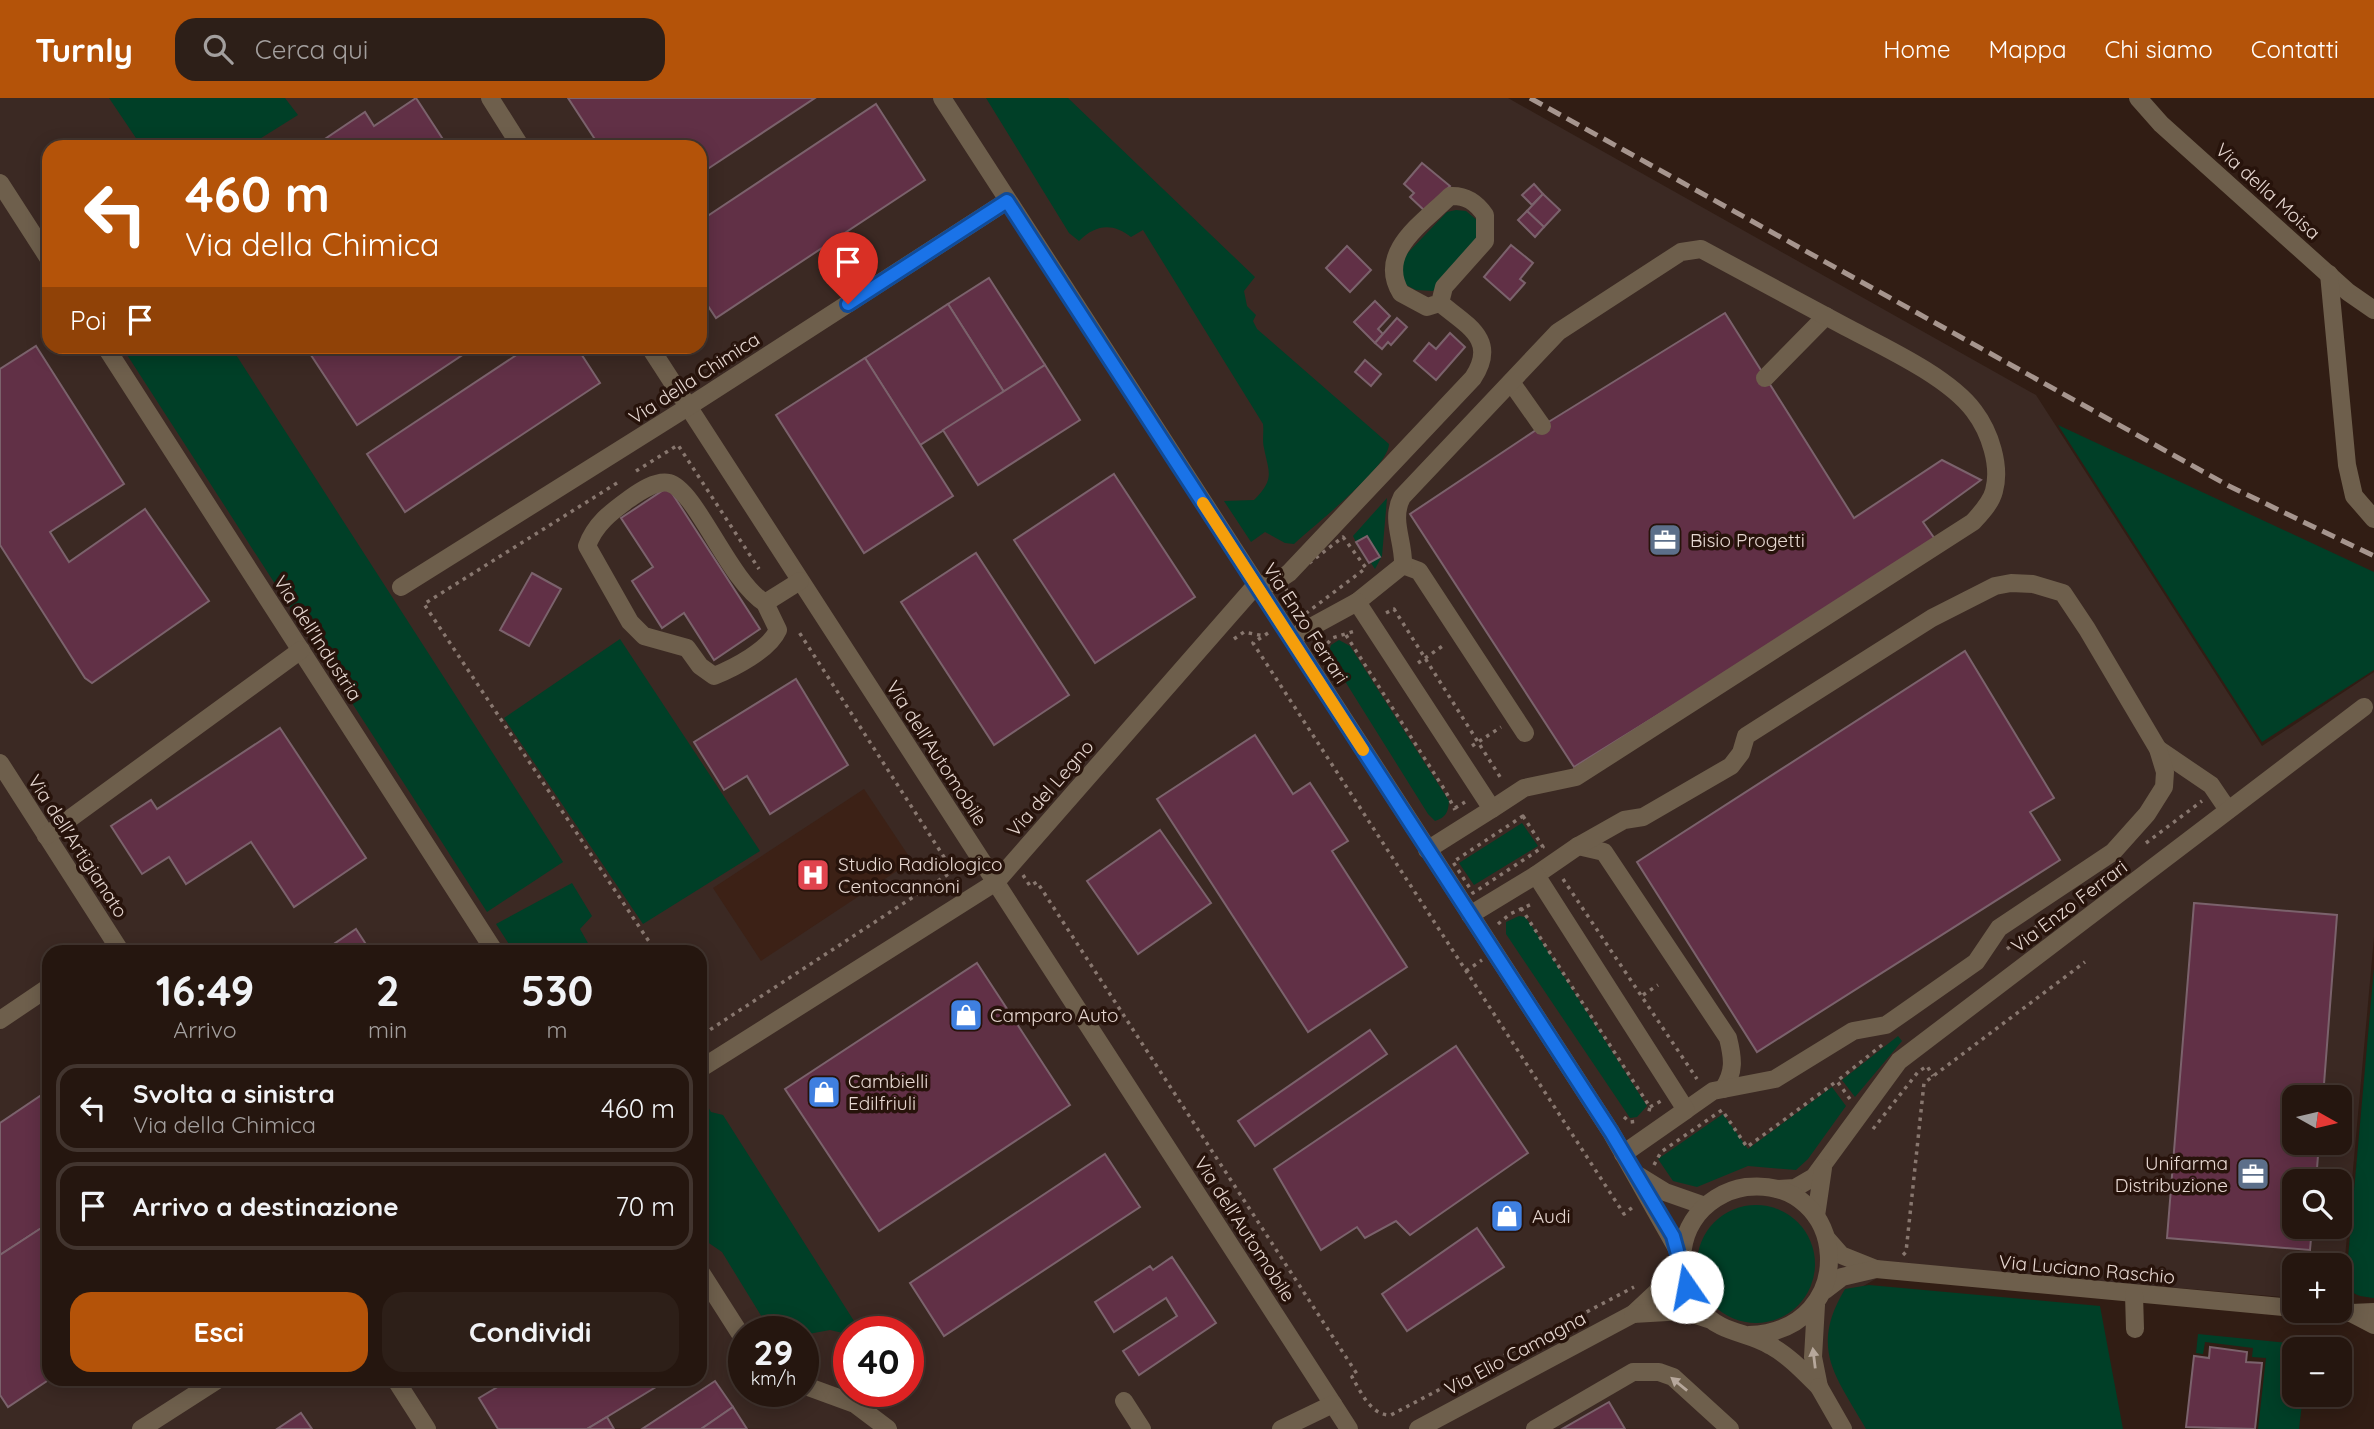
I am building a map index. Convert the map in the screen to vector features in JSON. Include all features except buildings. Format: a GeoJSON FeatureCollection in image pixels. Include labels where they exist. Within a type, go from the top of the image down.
{"type":"FeatureCollection","features":[{"type":"Feature","properties":{"kind":"street"},"geometry":{"type":"LineString","coordinates":[[490,98],[517,140]]}},
{"type":"Feature","properties":{"kind":"street","name":"Via Enzo Ferrari"},"geometry":{"type":"LineString","coordinates":[[942,98],[1623,1154],[1667,1225],[1680,1254]]}},
{"type":"Feature","properties":{"kind":"street","name":"Via della Moisa"},"geometry":{"type":"LineString","coordinates":[[2138,98],[2161,124],[2329,275],[2374,310]]}},
{"type":"Feature","properties":{"kind":"street"},"geometry":{"type":"LineString","coordinates":[[0,183],[42,248]]}},
{"type":"Feature","properties":{"kind":"street"},"geometry":{"type":"LineString","coordinates":[[1450,196],[1467,198],[1485,215],[1485,241],[1444,287],[1440,303],[1427,307],[1402,293],[1395,283],[1392,267],[1396,250],[1450,196]]}},
{"type":"Feature","properties":{"kind":"street","name":"Via della Chimica"},"geometry":{"type":"LineString","coordinates":[[401,587],[688,407],[1007,201]]}},
{"type":"Feature","properties":{"kind":"street"},"geometry":{"type":"LineString","coordinates":[[1403,565],[1403,552],[1395,518],[1402,497],[1558,332],[1681,252],[1701,249],[1918,367],[1973,409],[1988,434],[1995,462],[1994,491],[1986,507],[1973,522],[1944,543],[1576,777],[1524,788],[1427,850]]}},
{"type":"Feature","properties":{"kind":"street"},"geometry":{"type":"LineString","coordinates":[[2329,275],[2347,465],[2354,496],[2374,519]]}},
{"type":"Feature","properties":{"kind":"street"},"geometry":{"type":"LineString","coordinates":[[1256,584],[1274,583],[1289,573],[1480,368],[1484,355],[1482,340],[1440,303]]}},
{"type":"Feature","properties":{"kind":"street"},"geometry":{"type":"LineString","coordinates":[[1765,377],[1826,316]]}},
{"type":"Feature","properties":{"kind":"street","name":"Via dell'Industria"},"geometry":{"type":"LineString","coordinates":[[110,354],[491,945]]}},
{"type":"Feature","properties":{"kind":"street","name":"Via dell'Automobile"},"geometry":{"type":"LineString","coordinates":[[654,354],[1349,1429]]}},
{"type":"Feature","properties":{"kind":"street"},"geometry":{"type":"LineString","coordinates":[[1511,383],[1542,426]]}},
{"type":"Feature","properties":{"kind":"street"},"geometry":{"type":"LineString","coordinates":[[771,600],[778,630],[774,640],[727,671],[714,676],[700,666],[687,648],[679,643],[660,643],[644,636],[637,629],[587,546],[591,534],[608,513],[640,491],[659,483],[668,483],[684,492],[730,567],[752,596],[771,600],[800,581]]}},
{"type":"Feature","properties":{"kind":"street"},"geometry":{"type":"LineString","coordinates":[[1290,638],[1357,602],[1403,565]]}},
{"type":"Feature","properties":{"kind":"street"},"geometry":{"type":"LineString","coordinates":[[1403,565],[1419,572],[1525,733]]}},
{"type":"Feature","properties":{"kind":"street"},"geometry":{"type":"LineString","coordinates":[[1470,915],[1623,820],[1643,817],[1731,766],[1741,753],[1746,736],[1932,618],[1995,586],[2011,583],[2045,586],[2063,593],[2158,749],[2165,772],[2164,787],[2147,814],[2130,834],[2091,870],[1999,928],[1976,962],[1886,1025],[1853,1031],[1775,1079],[1713,1091],[1623,1154]]}},
{"type":"Feature","properties":{"kind":"street","name":"Via del Legno"},"geometry":{"type":"LineString","coordinates":[[707,1065],[996,882],[1256,584]]}},
{"type":"Feature","properties":{"kind":"street"},"geometry":{"type":"LineString","coordinates":[[1357,602],[1492,809]]}},
{"type":"Feature","properties":{"kind":"street"},"geometry":{"type":"LineString","coordinates":[[46,836],[301,650]]}},
{"type":"Feature","properties":{"kind":"street","name":"Via Enzo Ferrari"},"geometry":{"type":"LineString","coordinates":[[1778,1189],[1804,1185],[1825,1163],[1899,1061],[2364,707]]}},
{"type":"Feature","properties":{"kind":"street"},"geometry":{"type":"LineString","coordinates":[[2158,749],[2211,785],[2228,810]]}},
{"type":"Feature","properties":{"kind":"street","name":"Via dell'Artigianato"},"geometry":{"type":"LineString","coordinates":[[0,763],[110,945]]}},
{"type":"Feature","properties":{"kind":"street"},"geometry":{"type":"LineString","coordinates":[[1578,846],[1604,852],[1728,1038],[1733,1059],[1731,1077],[1723,1089]]}},
{"type":"Feature","properties":{"kind":"street"},"geometry":{"type":"LineString","coordinates":[[1536,875],[1686,1110]]}},
{"type":"Feature","properties":{"kind":"street"},"geometry":{"type":"LineString","coordinates":[[0,1020],[42,992]]}},
{"type":"Feature","properties":{"kind":"street","name":"Via Enzo Ferrari"},"geometry":{"type":"LineString","coordinates":[[1816,1216],[1825,1163]]}},
{"type":"Feature","properties":{"kind":"street","name":"Via Enzo Ferrari"},"geometry":{"type":"LineString","coordinates":[[1633,1172],[1665,1192],[1706,1206]]}},
{"type":"Feature","properties":{"kind":"street","name":"Via Luciano Raschio"},"geometry":{"type":"LineString","coordinates":[[1680,1254],[1693,1221],[1706,1206],[1721,1195],[1739,1188],[1759,1186],[1778,1189],[1799,1199],[1816,1216],[1827,1239],[1830,1256],[1820,1298]]}},
{"type":"Feature","properties":{"kind":"street","name":"Via Luciano Raschio"},"geometry":{"type":"LineString","coordinates":[[1827,1239],[1841,1255],[1876,1269],[2282,1307]]}},
{"type":"Feature","properties":{"kind":"street"},"geometry":{"type":"LineString","coordinates":[[1680,1254],[1687,1287],[1709,1319],[1749,1335],[1785,1355],[1822,1394],[1843,1429]]}},
{"type":"Feature","properties":{"kind":"street","name":"Via Elio Camagna"},"geometry":{"type":"LineString","coordinates":[[1418,1429],[1633,1314],[1663,1286],[1676,1269],[1680,1254]]}},
{"type":"Feature","properties":{"kind":"street","name":"Via Luciano Raschio"},"geometry":{"type":"LineString","coordinates":[[1749,1335],[1785,1329],[1804,1318],[1842,1277],[1876,1269]]}},
{"type":"Feature","properties":{"kind":"street"},"geometry":{"type":"LineString","coordinates":[[707,1282],[729,1316]]}},
{"type":"Feature","properties":{"kind":"street"},"geometry":{"type":"LineString","coordinates":[[2134,1294],[2135,1329]]}},
{"type":"Feature","properties":{"kind":"street"},"geometry":{"type":"LineString","coordinates":[[1820,1298],[1813,1357],[1831,1429]]}},
{"type":"Feature","properties":{"kind":"street","name":"Via Elio Camagna"},"geometry":{"type":"LineString","coordinates":[[1633,1314],[1684,1311],[1709,1319]]}},
{"type":"Feature","properties":{"kind":"street"},"geometry":{"type":"LineString","coordinates":[[2352,1313],[2374,1312]]}},
{"type":"Feature","properties":{"kind":"street"},"geometry":{"type":"LineString","coordinates":[[2352,1314],[2374,1325]]}},
{"type":"Feature","properties":{"kind":"street"},"geometry":{"type":"LineString","coordinates":[[1535,1429],[1633,1372],[1645,1370],[1673,1377],[1730,1429]]}},
{"type":"Feature","properties":{"kind":"street"},"geometry":{"type":"LineString","coordinates":[[141,1429],[208,1386]]}},
{"type":"Feature","properties":{"kind":"street"},"geometry":{"type":"LineString","coordinates":[[399,1386],[427,1429]]}},
{"type":"Feature","properties":{"kind":"street"},"geometry":{"type":"LineString","coordinates":[[819,1391],[855,1404],[877,1418],[888,1429]]}},
{"type":"Feature","properties":{"kind":"street"},"geometry":{"type":"LineString","coordinates":[[1124,1401],[1142,1429]]}},
{"type":"Feature","properties":{"kind":"street"},"geometry":{"type":"LineString","coordinates":[[1281,1429],[1333,1404]]}},
{"type":"Feature","properties":{"kind":"path"},"geometry":{"type":"LineString","coordinates":[[633,473],[678,444],[771,600],[953,871],[709,1031],[707,1028]]}},
{"type":"Feature","properties":{"kind":"path"},"geometry":{"type":"LineString","coordinates":[[621,481],[424,604],[651,945]]}},
{"type":"Feature","properties":{"kind":"path"},"geometry":{"type":"LineString","coordinates":[[1343,537],[1366,568],[1305,614],[1282,584],[1343,537]]}},
{"type":"Feature","properties":{"kind":"path"},"geometry":{"type":"LineString","coordinates":[[1378,618],[1394,608],[1503,779],[1494,785]]}},
{"type":"Feature","properties":{"kind":"path"},"geometry":{"type":"LineString","coordinates":[[1323,656],[1326,643],[1338,635],[1346,635],[1362,628]]}},
{"type":"Feature","properties":{"kind":"path"},"geometry":{"type":"LineString","coordinates":[[1224,649],[1244,632],[1264,636],[1253,643],[1624,1214],[1634,1207],[1639,1214]]}},
{"type":"Feature","properties":{"kind":"path"},"geometry":{"type":"LineString","coordinates":[[1346,635],[1455,811],[1469,799]]}},
{"type":"Feature","properties":{"kind":"path"},"geometry":{"type":"LineString","coordinates":[[1414,666],[1444,645]]}},
{"type":"Feature","properties":{"kind":"path"},"geometry":{"type":"LineString","coordinates":[[1523,816],[1543,847],[1473,892],[1453,862],[1523,816]]}},
{"type":"Feature","properties":{"kind":"path"},"geometry":{"type":"LineString","coordinates":[[1023,870],[1030,886],[1037,882],[1357,1374],[1352,1377],[1373,1409],[1381,1414],[1391,1415],[1644,1283]]}},
{"type":"Feature","properties":{"kind":"path"},"geometry":{"type":"LineString","coordinates":[[1556,886],[1564,877],[1698,1078],[1688,1084]]}},
{"type":"Feature","properties":{"kind":"path"},"geometry":{"type":"LineString","coordinates":[[1499,933],[1499,922],[1521,908],[1528,907]]}},
{"type":"Feature","properties":{"kind":"path"},"geometry":{"type":"LineString","coordinates":[[1521,908],[1650,1107]]}},
{"type":"Feature","properties":{"kind":"path"},"geometry":{"type":"LineString","coordinates":[[1890,1257],[1906,1252],[1921,1090],[1933,1076],[2085,962]]}},
{"type":"Feature","properties":{"kind":"path"},"geometry":{"type":"LineString","coordinates":[[1643,995],[1658,985]]}},
{"type":"Feature","properties":{"kind":"path"},"geometry":{"type":"LineString","coordinates":[[1661,1176],[1654,1166],[1661,1152],[1723,1110],[1747,1147],[1889,1039]]}},
{"type":"Feature","properties":{"kind":"path"},"geometry":{"type":"LineString","coordinates":[[1868,1137],[1918,1072],[1927,1066],[1933,1076]]}},
{"type":"Feature","properties":{"kind":"path"},"geometry":{"type":"LineString","coordinates":[[1837,1081],[1855,1106]]}},
{"type":"Feature","properties":{"kind":"path"},"geometry":{"type":"LineString","coordinates":[[1617,1107],[1630,1122],[1645,1118],[1650,1107],[1659,1102]]}},
{"type":"Feature","properties":{"kind":"shaded area"},"geometry":{"type":"Polygon","coordinates":[[[0,98],[1508,98],[2036,395],[2262,746],[2374,672],[2374,937],[2352,1180],[2352,1169],[2282,1169],[2282,1239],[2347,1239],[2345,1253],[2282,1253],[2282,1297],[1901,1264],[1860,1288],[1876,1429],[0,1429],[0,98]]]}},
{"type":"Feature","properties":{"kind":"shaded area","name":"Studio Radiologico Centocannoni"},"geometry":{"type":"Polygon","coordinates":[[[864,789],[912,861],[761,961],[713,888],[864,789]]]}},
{"type":"Feature","properties":{"kind":"green space"},"geometry":{"type":"Polygon","coordinates":[[[109,98],[285,98],[298,115],[258,140],[137,140],[109,98]]]}},
{"type":"Feature","properties":{"kind":"green space"},"geometry":{"type":"Polygon","coordinates":[[[986,98],[1068,98],[1255,277],[1244,291],[1247,306],[1256,315],[1253,321],[1257,329],[1389,444],[1386,454],[1364,481],[1294,544],[1285,543],[1265,532],[1251,542],[1224,501],[1254,500],[1265,487],[1269,470],[1263,445],[1263,424],[1143,230],[1131,237],[1118,229],[1105,227],[1092,231],[1079,241],[1069,233],[986,98]]]}},
{"type":"Feature","properties":{"kind":"green space"},"geometry":{"type":"Polygon","coordinates":[[[1466,211],[1478,221],[1479,238],[1433,291],[1416,290],[1404,284],[1401,260],[1447,212],[1466,211]]]}},
{"type":"Feature","properties":{"kind":"green space"},"geometry":{"type":"Polygon","coordinates":[[[127,354],[236,354],[563,862],[487,912],[127,354]]]}},
{"type":"Feature","properties":{"kind":"green space"},"geometry":{"type":"Polygon","coordinates":[[[2058,425],[2374,572],[2374,670],[2262,742],[2058,425]]]}},
{"type":"Feature","properties":{"kind":"green space"},"geometry":{"type":"Polygon","coordinates":[[[1387,498],[1382,556],[1375,569],[1371,563],[1380,557],[1367,535],[1356,542],[1353,536],[1387,498]]]}},
{"type":"Feature","properties":{"kind":"green space"},"geometry":{"type":"Polygon","coordinates":[[[620,639],[760,851],[643,924],[504,718],[620,639]]]}},
{"type":"Feature","properties":{"kind":"green space"},"geometry":{"type":"Polygon","coordinates":[[[1339,640],[1350,646],[1449,801],[1447,812],[1442,818],[1435,821],[1428,814],[1328,654],[1331,645],[1339,640]]]}},
{"type":"Feature","properties":{"kind":"green space"},"geometry":{"type":"Polygon","coordinates":[[[1522,823],[1538,846],[1474,885],[1459,863],[1522,823]]]}},
{"type":"Feature","properties":{"kind":"green space"},"geometry":{"type":"Polygon","coordinates":[[[572,883],[592,916],[580,929],[589,945],[510,945],[496,924],[572,883]]]}},
{"type":"Feature","properties":{"kind":"green space"},"geometry":{"type":"Polygon","coordinates":[[[1519,916],[1525,917],[1531,925],[1647,1106],[1637,1117],[1630,1118],[1506,934],[1506,922],[1519,916]]]}},
{"type":"Feature","properties":{"kind":"green space"},"geometry":{"type":"Polygon","coordinates":[[[2374,968],[2374,1298],[2360,1296],[2352,1291],[2352,1253],[2348,1253],[2350,1239],[2352,1239],[2374,968]]]}},
{"type":"Feature","properties":{"kind":"green space"},"geometry":{"type":"Polygon","coordinates":[[[1898,1036],[1902,1041],[1855,1097],[1842,1080],[1898,1036]]]}},
{"type":"Feature","properties":{"kind":"green space"},"geometry":{"type":"Polygon","coordinates":[[[1832,1087],[1846,1106],[1808,1159],[1796,1170],[1748,1166],[1697,1187],[1673,1181],[1658,1159],[1723,1114],[1748,1149],[1832,1087]]]}},
{"type":"Feature","properties":{"kind":"green space"},"geometry":{"type":"Polygon","coordinates":[[[707,1105],[711,1112],[723,1115],[851,1316],[833,1316],[833,1331],[819,1332],[819,1316],[761,1316],[722,1252],[707,1242],[707,1105]]]}},
{"type":"Feature","properties":{"kind":"green space"},"geometry":{"type":"Polygon","coordinates":[[[1756,1205],[1767,1206],[1789,1215],[1805,1231],[1814,1253],[1814,1275],[1805,1297],[1789,1313],[1767,1322],[1756,1323],[1745,1322],[1723,1313],[1707,1297],[1698,1275],[1697,1264],[1698,1253],[1707,1231],[1723,1215],[1745,1206],[1756,1205]]]}},
{"type":"Feature","properties":{"kind":"green space"},"geometry":{"type":"Polygon","coordinates":[[[1869,1285],[2100,1306],[2123,1429],[1866,1429],[1837,1377],[1828,1346],[1834,1310],[1845,1289],[1869,1285]]]}},
{"type":"Feature","properties":{"kind":"green space"},"geometry":{"type":"Polygon","coordinates":[[[2198,1334],[2282,1342],[2282,1407],[2302,1407],[2299,1429],[2258,1429],[2266,1358],[2252,1357],[2253,1348],[2205,1342],[2203,1354],[2196,1353],[2198,1334]]]}},
{"type":"Feature","properties":{"kind":"railway"},"geometry":{"type":"LineString","coordinates":[[1530,98],[2229,486],[2374,556]]}},
{"type":"Feature","properties":{"kind":"slow traffic"},"geometry":{"type":"LineString","coordinates":[[1203,503],[1363,750]]}},
{"type":"Feature","properties":{"kind":"place","name":"Bisio Progetti"},"geometry":{"type":"Point","coordinates":[1665,540]}},
{"type":"Feature","properties":{"kind":"place","name":"Studio Radiologico Centocannoni"},"geometry":{"type":"Point","coordinates":[813,875]}},
{"type":"Feature","properties":{"kind":"place","name":"Camparo Auto"},"geometry":{"type":"Point","coordinates":[966,1015]}},
{"type":"Feature","properties":{"kind":"place","name":"Cambielli Edilfriuli"},"geometry":{"type":"Point","coordinates":[824,1092]}},
{"type":"Feature","properties":{"kind":"place","name":"Unifarma Distribuzione"},"geometry":{"type":"Point","coordinates":[2253,1174]}},
{"type":"Feature","properties":{"kind":"place","name":"Audi"},"geometry":{"type":"Point","coordinates":[1507,1216]}},
{"type":"Feature","properties":{"kind":"route"},"geometry":{"type":"LineString","coordinates":[[848,304],[1007,201],[1611,1132],[1673,1236],[1687,1287]]}}]}
